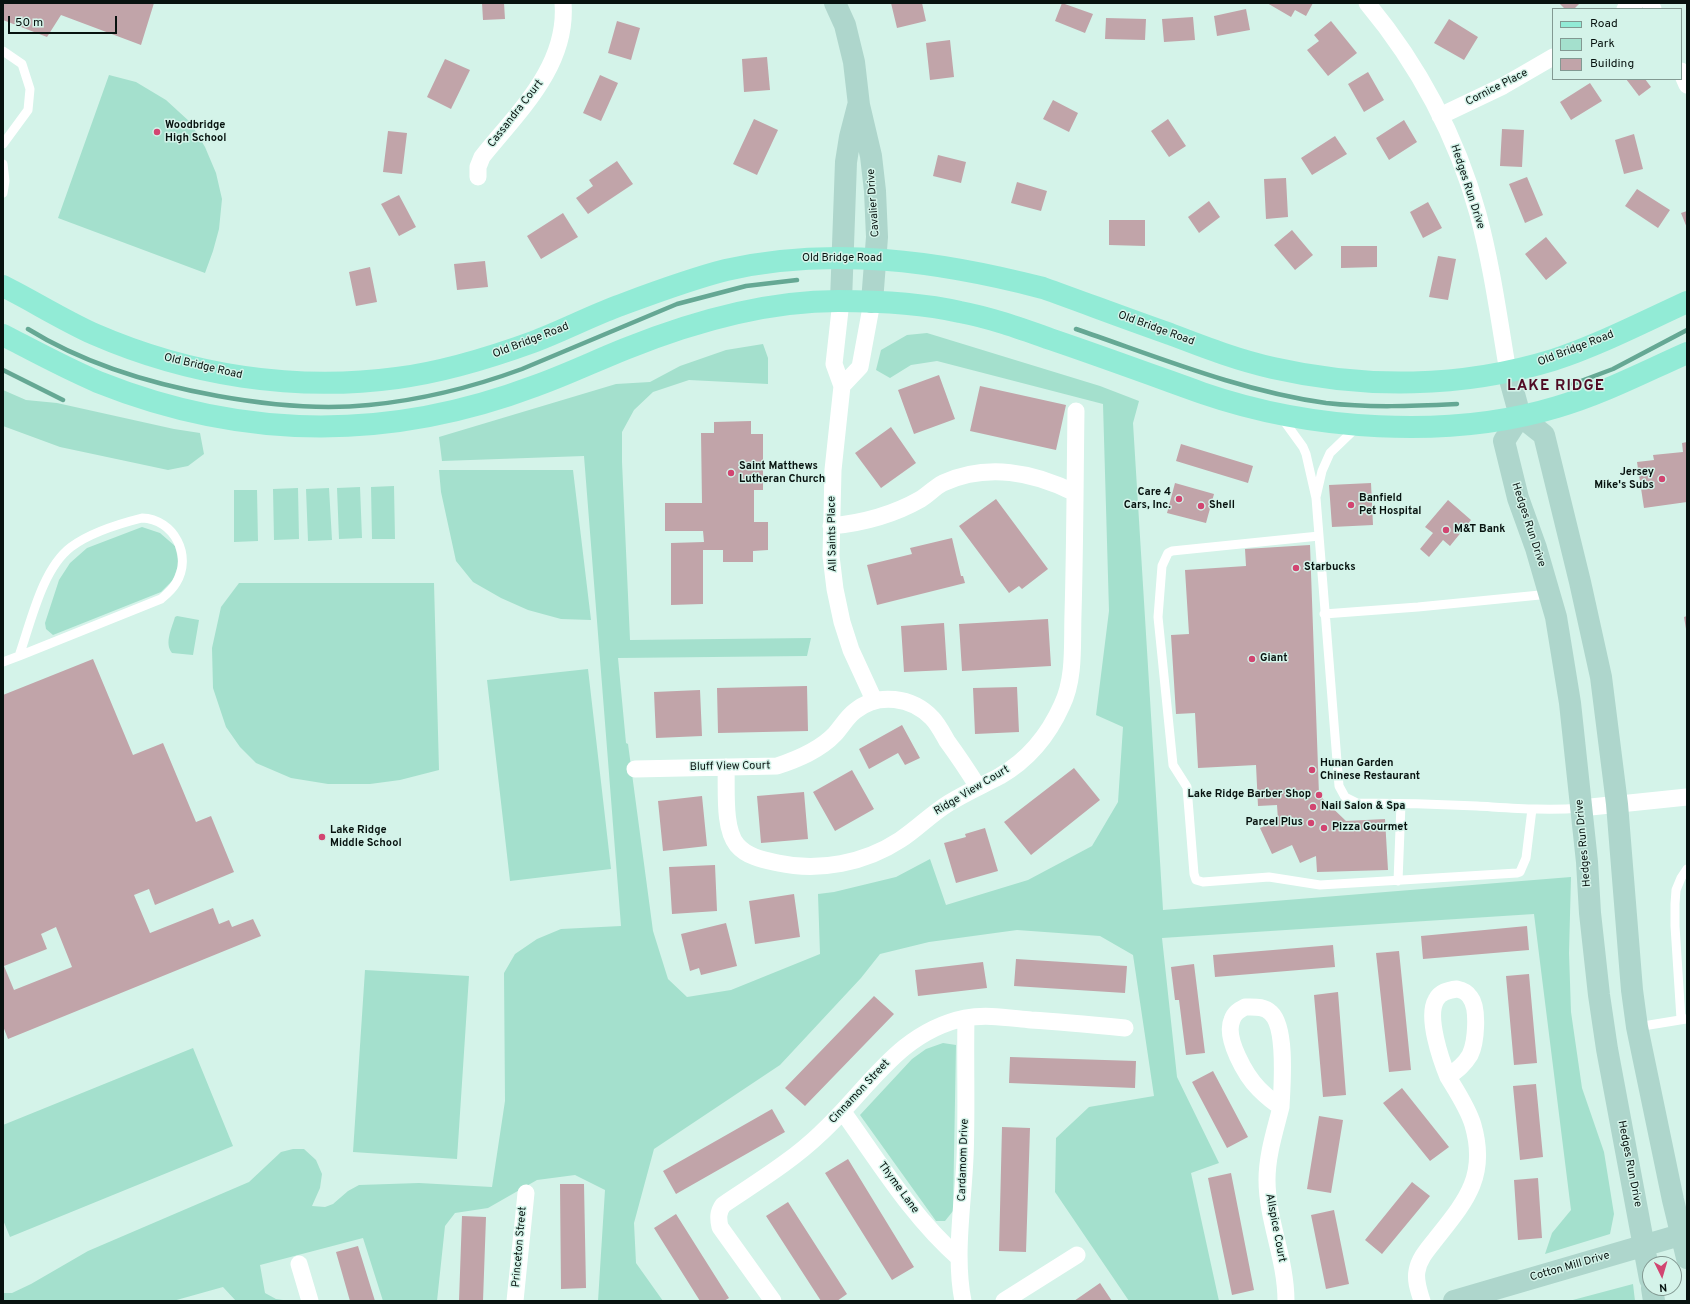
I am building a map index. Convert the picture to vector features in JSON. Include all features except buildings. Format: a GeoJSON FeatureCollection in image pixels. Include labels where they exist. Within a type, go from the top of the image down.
{"type":"FeatureCollection","features":[{"type":"Feature","properties":{"kind":"main road","name":"Old Bridge Road"},"geometry":{"type":"LineString","coordinates":[[3,286],[92,333],[133,349],[183,365],[234,376],[268,381],[311,383],[355,382],[398,378],[437,371],[486,358],[534,341],[679,284],[725,270],[768,262],[812,258],[897,260],[958,269],[1043,288],[1226,355],[1271,368],[1355,382],[1403,383],[1451,380],[1508,372],[1553,360],[1687,302]]}},
{"type":"Feature","properties":{"kind":"main road"},"geometry":{"type":"LineString","coordinates":[[3,335],[50,360],[99,382],[151,400],[194,411],[244,421],[280,426],[336,427],[364,426],[406,421],[459,410],[504,398],[630,347],[687,327],[733,313],[812,302],[872,302],[927,306],[961,312],[1003,323],[1204,393],[1278,413],[1315,420],[1359,425],[1452,426],[1476,424],[1520,416],[1555,408],[1593,395],[1687,353]]}},
{"type":"Feature","properties":{"kind":"street","name":"Cassandra Court"},"geometry":{"type":"LineString","coordinates":[[478,177],[478,167],[482,157],[537,90],[548,71],[556,50],[561,29],[562,3]]}},
{"type":"Feature","properties":{"kind":"street","name":"Cavalier Drive"},"geometry":{"type":"LineString","coordinates":[[835,3],[845,25],[854,62],[858,105],[871,156],[876,211],[876,259],[872,302]]}},
{"type":"Feature","properties":{"kind":"street","name":"Hedges Run Drive"},"geometry":{"type":"LineString","coordinates":[[1367,3],[1405,54],[1424,85],[1440,116],[1463,170],[1478,214],[1508,372],[1520,416],[1504,441],[1518,498],[1536,548],[1556,617],[1570,703],[1587,862],[1590,913],[1598,987],[1607,1049],[1646,1256]]}},
{"type":"Feature","properties":{"kind":"street","name":"Cornice Place"},"geometry":{"type":"LineString","coordinates":[[1440,116],[1502,86],[1552,58]]}},
{"type":"Feature","properties":{"kind":"street"},"geometry":{"type":"LineString","coordinates":[[1682,73],[1687,85]]}},
{"type":"Feature","properties":{"kind":"street","name":"Cavalier Drive"},"geometry":{"type":"LineString","coordinates":[[841,301],[841,258],[848,148],[858,105]]}},
{"type":"Feature","properties":{"kind":"street","name":"All Saints Place"},"geometry":{"type":"LineString","coordinates":[[841,301],[834,364],[842,386],[833,470],[831,526],[834,583],[842,622],[851,650],[874,700]]}},
{"type":"Feature","properties":{"kind":"street"},"geometry":{"type":"LineString","coordinates":[[842,386],[860,367],[872,302]]}},
{"type":"Feature","properties":{"kind":"street","name":"Ridge View Court"},"geometry":{"type":"LineString","coordinates":[[726,766],[728,826],[732,837],[738,846],[747,854],[764,860],[787,865],[806,867],[830,866],[875,854],[900,840],[948,804],[1001,775],[1020,762],[1036,746],[1053,724],[1063,703],[1070,681],[1076,411]]}},
{"type":"Feature","properties":{"kind":"street"},"geometry":{"type":"LineString","coordinates":[[1520,416],[1544,435],[1580,582],[1601,677],[1617,804],[1630,975],[1637,1028],[1684,1233],[1687,1258]]}},
{"type":"Feature","properties":{"kind":"street"},"geometry":{"type":"LineString","coordinates":[[831,526],[852,524],[878,518],[921,499],[943,484],[964,476],[986,472],[1008,472],[1030,475],[1055,483],[1075,493]]}},
{"type":"Feature","properties":{"kind":"street","name":"Bluff View Court"},"geometry":{"type":"LineString","coordinates":[[635,769],[777,766],[814,750],[834,735],[854,712],[864,704],[874,700],[894,699],[908,702],[922,709],[933,719],[978,787]]}},
{"type":"Feature","properties":{"kind":"street"},"geometry":{"type":"LineString","coordinates":[[1581,808],[1687,797]]}},
{"type":"Feature","properties":{"kind":"street","name":"Allspice Court"},"geometry":{"type":"LineString","coordinates":[[1280,1107],[1258,1089],[1246,1073],[1237,1056],[1230,1027],[1232,1018],[1237,1012],[1245,1007],[1266,1009],[1272,1014],[1277,1021],[1282,1050],[1283,1077],[1280,1107],[1269,1157],[1267,1179],[1268,1201],[1286,1286],[1286,1301]]}},
{"type":"Feature","properties":{"kind":"street","name":"Cinnamon Street"},"geometry":{"type":"LineString","coordinates":[[773,1301],[720,1226],[718,1218],[720,1210],[724,1205],[797,1154],[843,1112],[894,1055],[912,1040],[932,1029],[966,1018],[986,1016],[1125,1028]]}},
{"type":"Feature","properties":{"kind":"street","name":"Cardamom Drive"},"geometry":{"type":"LineString","coordinates":[[963,1301],[959,1276],[959,1258],[965,1156],[966,1018]]}},
{"type":"Feature","properties":{"kind":"street"},"geometry":{"type":"LineString","coordinates":[[1422,1301],[1417,1283],[1417,1271],[1420,1260],[1459,1211],[1468,1196],[1474,1178],[1477,1160],[1477,1142],[1473,1124],[1466,1107],[1448,1077]]}},
{"type":"Feature","properties":{"kind":"street"},"geometry":{"type":"LineString","coordinates":[[1617,1100],[1651,1094]]}},
{"type":"Feature","properties":{"kind":"street","name":"Thyme Lane"},"geometry":{"type":"LineString","coordinates":[[843,1112],[921,1220],[939,1240],[959,1258]]}},
{"type":"Feature","properties":{"kind":"street","name":"Princeton Street"},"geometry":{"type":"LineString","coordinates":[[515,1301],[526,1193]]}},
{"type":"Feature","properties":{"kind":"street","name":"Cotton Mill Drive"},"geometry":{"type":"LineString","coordinates":[[1454,1301],[1684,1233]]}},
{"type":"Feature","properties":{"kind":"street"},"geometry":{"type":"LineString","coordinates":[[1004,1301],[1077,1255]]}},
{"type":"Feature","properties":{"kind":"street"},"geometry":{"type":"LineString","coordinates":[[299,1264],[310,1301]]}},
{"type":"Feature","properties":{"kind":"lane"},"geometry":{"type":"LineString","coordinates":[[3,51],[22,64],[30,89],[28,110],[3,144]]}},
{"type":"Feature","properties":{"kind":"lane"},"geometry":{"type":"LineString","coordinates":[[3,164],[5,181],[3,193]]}},
{"type":"Feature","properties":{"kind":"lane"},"geometry":{"type":"LineString","coordinates":[[1278,413],[1299,439],[1303,447],[1316,498],[1324,614],[1339,786],[1341,791],[1351,801],[1357,803],[1563,810],[1581,808]]}},
{"type":"Feature","properties":{"kind":"lane"},"geometry":{"type":"LineString","coordinates":[[1316,498],[1322,471],[1330,453],[1359,425]]}},
{"type":"Feature","properties":{"kind":"lane"},"geometry":{"type":"LineString","coordinates":[[3,662],[19,656],[161,599],[169,593],[176,583],[181,571],[182,559],[180,545],[175,535],[167,526],[158,520],[142,518],[115,525],[71,546],[58,559],[45,580],[19,656]]}},
{"type":"Feature","properties":{"kind":"lane"},"geometry":{"type":"LineString","coordinates":[[1319,536],[1172,551],[1168,553],[1162,566],[1158,617],[1173,765],[1187,787],[1194,874],[1196,880],[1202,882],[1269,877],[1320,885],[1478,876],[1520,872],[1526,858],[1532,809]]}},
{"type":"Feature","properties":{"kind":"lane"},"geometry":{"type":"LineString","coordinates":[[1324,614],[1418,607],[1550,594]]}},
{"type":"Feature","properties":{"kind":"lane"},"geometry":{"type":"LineString","coordinates":[[1398,881],[1401,804]]}},
{"type":"Feature","properties":{"kind":"lane"},"geometry":{"type":"LineString","coordinates":[[1637,1028],[1684,1019],[1675,926],[1675,904],[1676,890],[1687,869]]}},
{"type":"Feature","properties":{"kind":"green space"},"geometry":{"type":"Polygon","coordinates":[[[109,75],[136,82],[166,100],[190,122],[205,147],[216,173],[222,199],[219,229],[205,273],[58,218],[109,75]]]}},
{"type":"Feature","properties":{"kind":"green space"},"geometry":{"type":"Polygon","coordinates":[[[927,333],[1100,386],[1139,401],[1133,423],[1163,910],[1571,877],[1569,953],[1571,1012],[1582,1088],[1604,1152],[1614,1214],[1610,1234],[1545,1254],[1552,1233],[1571,1210],[1534,914],[1162,938],[1177,1077],[1219,1163],[1191,1173],[1219,1301],[1129,1301],[1055,1192],[1056,1138],[1089,1107],[1154,1096],[1133,955],[1100,936],[1017,930],[929,942],[880,954],[861,978],[780,1065],[654,1149],[634,1223],[636,1263],[663,1301],[598,1301],[605,1190],[575,1175],[537,1180],[488,1208],[455,1213],[445,1226],[437,1301],[383,1301],[363,1238],[260,1265],[265,1293],[276,1299],[290,1301],[236,1301],[223,1287],[173,1301],[3,1301],[3,1293],[12,1293],[31,1284],[88,1251],[249,1182],[281,1152],[293,1149],[304,1149],[316,1160],[322,1174],[320,1188],[312,1206],[325,1207],[333,1204],[348,1191],[359,1185],[419,1183],[492,1187],[505,1101],[504,973],[515,954],[537,939],[561,929],[621,926],[584,456],[442,461],[439,437],[616,384],[650,382],[680,366],[726,350],[763,344],[768,358],[768,384],[689,380],[653,392],[634,410],[622,432],[630,640],[811,638],[807,656],[618,658],[626,743],[628,744],[653,931],[668,979],[687,997],[731,990],[820,954],[818,894],[834,892],[896,877],[930,859],[946,905],[1028,880],[1092,846],[1118,802],[1123,727],[1096,715],[1109,611],[1103,404],[937,361],[911,365],[890,378],[876,370],[881,350],[907,335],[927,333]]]}},
{"type":"Feature","properties":{"kind":"green space"},"geometry":{"type":"Polygon","coordinates":[[[3,390],[26,400],[57,403],[174,429],[200,433],[204,454],[188,466],[168,470],[60,447],[3,426],[3,390]]]}},
{"type":"Feature","properties":{"kind":"green space"},"geometry":{"type":"Polygon","coordinates":[[[439,470],[573,470],[591,620],[561,619],[528,610],[501,598],[473,582],[456,561],[441,492],[439,470]]]}},
{"type":"Feature","properties":{"kind":"green space"},"geometry":{"type":"Polygon","coordinates":[[[394,486],[395,539],[372,539],[371,487],[394,486]]]}},
{"type":"Feature","properties":{"kind":"green space"},"geometry":{"type":"Polygon","coordinates":[[[360,487],[362,538],[339,539],[337,488],[360,487]]]}},
{"type":"Feature","properties":{"kind":"green space"},"geometry":{"type":"Polygon","coordinates":[[[298,488],[299,539],[274,540],[273,489],[298,488]]]}},
{"type":"Feature","properties":{"kind":"green space"},"geometry":{"type":"Polygon","coordinates":[[[329,488],[332,540],[308,541],[306,489],[329,488]]]}},
{"type":"Feature","properties":{"kind":"green space"},"geometry":{"type":"Polygon","coordinates":[[[234,490],[257,490],[258,541],[234,542],[234,490]]]}},
{"type":"Feature","properties":{"kind":"green space"},"geometry":{"type":"Polygon","coordinates":[[[142,527],[160,533],[175,546],[179,563],[173,580],[161,592],[53,635],[46,629],[45,623],[59,580],[70,563],[87,548],[142,527]]]}},
{"type":"Feature","properties":{"kind":"green space"},"geometry":{"type":"Polygon","coordinates":[[[239,583],[434,583],[439,770],[400,780],[370,784],[328,784],[291,778],[256,763],[240,747],[226,727],[213,688],[212,648],[221,607],[239,583]]]}},
{"type":"Feature","properties":{"kind":"green space"},"geometry":{"type":"Polygon","coordinates":[[[177,616],[199,620],[193,655],[172,653],[170,649],[169,635],[175,617],[177,616]]]}},
{"type":"Feature","properties":{"kind":"green space"},"geometry":{"type":"Polygon","coordinates":[[[588,669],[611,869],[510,881],[487,680],[588,669]]]}},
{"type":"Feature","properties":{"kind":"green space"},"geometry":{"type":"Polygon","coordinates":[[[365,970],[469,976],[457,1159],[353,1152],[365,970]]]}},
{"type":"Feature","properties":{"kind":"green space"},"geometry":{"type":"Polygon","coordinates":[[[943,1043],[956,1045],[953,1211],[945,1221],[936,1221],[860,1115],[912,1059],[926,1049],[943,1043]]]}},
{"type":"Feature","properties":{"kind":"green space"},"geometry":{"type":"Polygon","coordinates":[[[193,1048],[233,1146],[10,1237],[3,1220],[3,1125],[193,1048]]]}},
{"type":"Feature","properties":{"kind":"green space"},"geometry":{"type":"Polygon","coordinates":[[[1633,1284],[1635,1301],[1569,1301],[1633,1284]]]}},
{"type":"Feature","properties":{"kind":"waterway"},"geometry":{"type":"LineString","coordinates":[[28,329],[50,342],[96,363],[120,372],[168,386],[218,396],[293,406],[331,407],[369,405],[408,400],[485,382],[522,369],[677,304],[746,286],[797,280]]}},
{"type":"Feature","properties":{"kind":"waterway"},"geometry":{"type":"LineString","coordinates":[[1076,329],[1168,362],[1231,382],[1294,398],[1359,406],[1457,404]]}},
{"type":"Feature","properties":{"kind":"waterway"},"geometry":{"type":"LineString","coordinates":[[1573,384],[1613,369],[1687,330]]}},
{"type":"Feature","properties":{"kind":"waterway"},"geometry":{"type":"LineString","coordinates":[[3,370],[63,400]]}},
{"type":"Feature","properties":{"kind":"place","name":"Woodbridge High School"},"geometry":{"type":"Point","coordinates":[157,132]}},
{"type":"Feature","properties":{"kind":"place","name":"Saint Matthews Lutheran Church"},"geometry":{"type":"Point","coordinates":[731,473]}},
{"type":"Feature","properties":{"kind":"place","name":"Jersey Mike's Subs"},"geometry":{"type":"Point","coordinates":[1662,479]}},
{"type":"Feature","properties":{"kind":"place","name":"Care 4 Cars, Inc."},"geometry":{"type":"Point","coordinates":[1179,499]}},
{"type":"Feature","properties":{"kind":"place","name":"Banfield Pet Hospital"},"geometry":{"type":"Point","coordinates":[1351,505]}},
{"type":"Feature","properties":{"kind":"place","name":"Shell"},"geometry":{"type":"Point","coordinates":[1201,506]}},
{"type":"Feature","properties":{"kind":"place","name":"M&T Bank"},"geometry":{"type":"Point","coordinates":[1446,530]}},
{"type":"Feature","properties":{"kind":"place","name":"Starbucks"},"geometry":{"type":"Point","coordinates":[1296,568]}},
{"type":"Feature","properties":{"kind":"place","name":"Giant"},"geometry":{"type":"Point","coordinates":[1252,659]}},
{"type":"Feature","properties":{"kind":"place","name":"Hunan Garden Chinese Restaurant"},"geometry":{"type":"Point","coordinates":[1312,770]}},
{"type":"Feature","properties":{"kind":"place","name":"Lake Ridge Barber Shop"},"geometry":{"type":"Point","coordinates":[1319,795]}},
{"type":"Feature","properties":{"kind":"place","name":"Nail Salon & Spa"},"geometry":{"type":"Point","coordinates":[1313,807]}},
{"type":"Feature","properties":{"kind":"place","name":"Parcel Plus"},"geometry":{"type":"Point","coordinates":[1311,823]}},
{"type":"Feature","properties":{"kind":"place","name":"Pizza Gourmet"},"geometry":{"type":"Point","coordinates":[1324,828]}},
{"type":"Feature","properties":{"kind":"place","name":"Lake Ridge Middle School"},"geometry":{"type":"Point","coordinates":[322,837]}},
{"type":"Feature","properties":{"kind":"district","name":"LAKE RIDGE"},"geometry":{"type":"Point","coordinates":[1556,387]}}]}
